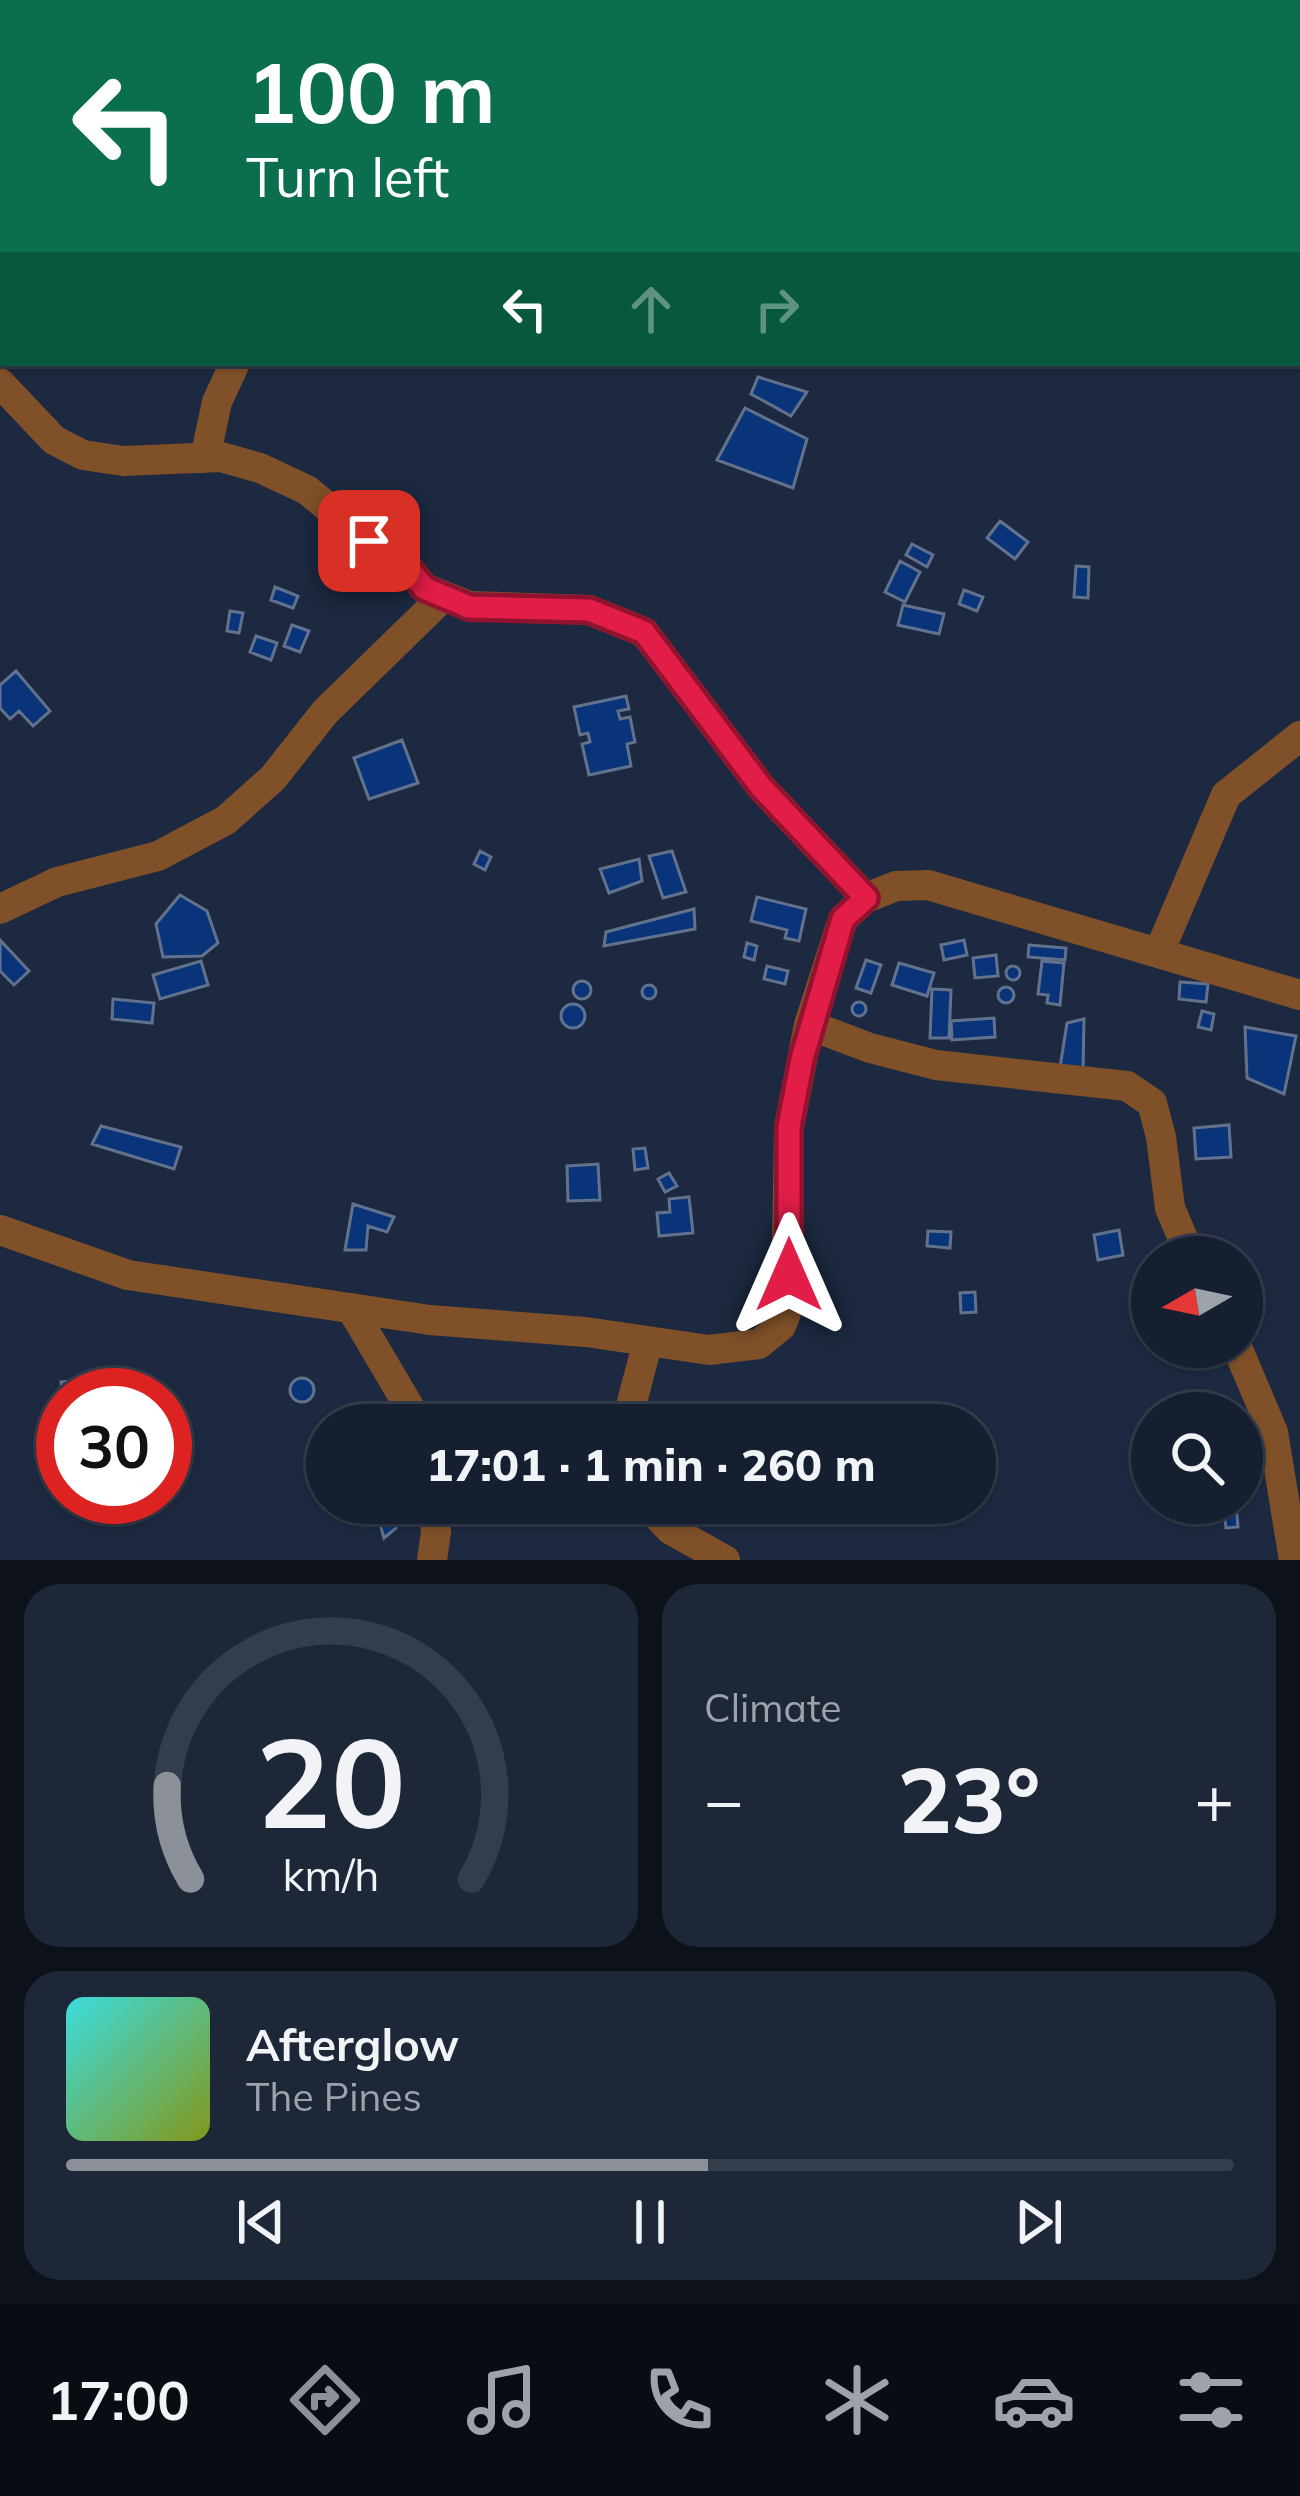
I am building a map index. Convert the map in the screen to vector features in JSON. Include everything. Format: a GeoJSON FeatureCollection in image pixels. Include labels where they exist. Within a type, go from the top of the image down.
{"type":"FeatureCollection","features":[{"type":"Feature","properties":{"kind":"street"},"geometry":{"type":"LineString","coordinates":[[205,458],[217,402],[234,366]]}},
{"type":"Feature","properties":{"kind":"street"},"geometry":{"type":"LineString","coordinates":[[0,383],[54,440],[83,455],[123,461],[221,457],[260,468],[307,490],[369,541],[400,557],[424,588],[469,607],[589,610],[644,632],[761,787],[866,898]]}},
{"type":"Feature","properties":{"kind":"street"},"geometry":{"type":"LineString","coordinates":[[0,908],[57,882],[158,856],[226,820],[273,778],[325,712],[444,596]]}},
{"type":"Feature","properties":{"kind":"street"},"geometry":{"type":"LineString","coordinates":[[1160,950],[1226,795],[1300,736]]}},
{"type":"Feature","properties":{"kind":"street"},"geometry":{"type":"LineString","coordinates":[[0,1229],[128,1276],[430,1320],[586,1332],[710,1350],[759,1344],[781,1326],[787,1313],[789,1127],[809,1025],[843,919],[866,898],[896,886],[928,885],[1300,995]]}},
{"type":"Feature","properties":{"kind":"street"},"geometry":{"type":"LineString","coordinates":[[809,1025],[870,1048],[936,1065],[1127,1086],[1152,1103],[1170,1208],[1182,1236]]}},
{"type":"Feature","properties":{"kind":"street"},"geometry":{"type":"LineString","coordinates":[[352,1308],[411,1404]]}},
{"type":"Feature","properties":{"kind":"street"},"geometry":{"type":"LineString","coordinates":[[632,1404],[648,1341]]}},
{"type":"Feature","properties":{"kind":"street"},"geometry":{"type":"LineString","coordinates":[[1246,1368],[1273,1432],[1294,1560]]}},
{"type":"Feature","properties":{"kind":"street"},"geometry":{"type":"LineString","coordinates":[[432,1560],[435,1524]]}},
{"type":"Feature","properties":{"kind":"street"},"geometry":{"type":"LineString","coordinates":[[664,1524],[725,1560]]}},
{"type":"Feature","properties":{"kind":"building"},"geometry":{"type":"Polygon","coordinates":[[[758,377],[807,392],[791,416],[751,394],[758,377]]]}},
{"type":"Feature","properties":{"kind":"building"},"geometry":{"type":"Polygon","coordinates":[[[745,408],[807,439],[793,488],[717,460],[745,408]]]}},
{"type":"Feature","properties":{"kind":"building"},"geometry":{"type":"Polygon","coordinates":[[[1000,521],[1028,542],[1015,559],[987,538],[1000,521]]]}},
{"type":"Feature","properties":{"kind":"building"},"geometry":{"type":"Polygon","coordinates":[[[912,544],[933,555],[927,567],[906,555],[912,544]]]}},
{"type":"Feature","properties":{"kind":"building"},"geometry":{"type":"Polygon","coordinates":[[[900,561],[920,572],[905,602],[885,592],[900,561]]]}},
{"type":"Feature","properties":{"kind":"building"},"geometry":{"type":"Polygon","coordinates":[[[1076,566],[1089,567],[1088,598],[1074,597],[1076,566]]]}},
{"type":"Feature","properties":{"kind":"building"},"geometry":{"type":"Polygon","coordinates":[[[275,587],[298,596],[293,608],[271,600],[275,587]]]}},
{"type":"Feature","properties":{"kind":"building"},"geometry":{"type":"Polygon","coordinates":[[[964,590],[983,597],[977,611],[959,604],[964,590]]]}},
{"type":"Feature","properties":{"kind":"building"},"geometry":{"type":"Polygon","coordinates":[[[903,605],[944,614],[939,634],[898,625],[903,605]]]}},
{"type":"Feature","properties":{"kind":"building"},"geometry":{"type":"Polygon","coordinates":[[[230,611],[243,613],[239,633],[227,631],[230,611]]]}},
{"type":"Feature","properties":{"kind":"building"},"geometry":{"type":"Polygon","coordinates":[[[292,625],[309,631],[300,652],[284,646],[292,625]]]}},
{"type":"Feature","properties":{"kind":"building"},"geometry":{"type":"Polygon","coordinates":[[[256,636],[277,643],[271,660],[250,652],[256,636]]]}},
{"type":"Feature","properties":{"kind":"building"},"geometry":{"type":"Polygon","coordinates":[[[16,671],[50,711],[33,726],[19,711],[10,719],[0,708],[0,685],[16,671]]]}},
{"type":"Feature","properties":{"kind":"building"},"geometry":{"type":"Polygon","coordinates":[[[626,696],[629,709],[618,711],[620,719],[630,717],[635,742],[627,744],[631,766],[589,775],[582,744],[590,742],[588,733],[580,735],[574,707],[626,696]]]}},
{"type":"Feature","properties":{"kind":"building"},"geometry":{"type":"Polygon","coordinates":[[[402,740],[418,783],[369,799],[354,758],[402,740]]]}},
{"type":"Feature","properties":{"kind":"building"},"geometry":{"type":"Polygon","coordinates":[[[480,851],[491,857],[485,870],[474,864],[480,851]]]}},
{"type":"Feature","properties":{"kind":"building"},"geometry":{"type":"Polygon","coordinates":[[[672,851],[686,892],[663,898],[649,856],[672,851]]]}},
{"type":"Feature","properties":{"kind":"building"},"geometry":{"type":"Polygon","coordinates":[[[639,859],[642,881],[609,893],[600,869],[639,859]]]}},
{"type":"Feature","properties":{"kind":"building"},"geometry":{"type":"Polygon","coordinates":[[[180,895],[207,911],[218,943],[202,956],[163,957],[156,924],[180,895]]]}},
{"type":"Feature","properties":{"kind":"building"},"geometry":{"type":"Polygon","coordinates":[[[757,897],[806,909],[799,941],[785,938],[787,930],[751,921],[757,897]]]}},
{"type":"Feature","properties":{"kind":"building"},"geometry":{"type":"Polygon","coordinates":[[[694,909],[695,929],[604,946],[606,932],[694,909]]]}},
{"type":"Feature","properties":{"kind":"building"},"geometry":{"type":"Polygon","coordinates":[[[0,940],[29,971],[14,985],[0,971],[0,940]]]}},
{"type":"Feature","properties":{"kind":"building"},"geometry":{"type":"Polygon","coordinates":[[[964,940],[967,955],[944,960],[941,945],[964,940]]]}},
{"type":"Feature","properties":{"kind":"building"},"geometry":{"type":"Polygon","coordinates":[[[747,943],[757,946],[754,960],[744,957],[747,943]]]}},
{"type":"Feature","properties":{"kind":"building"},"geometry":{"type":"Polygon","coordinates":[[[1029,945],[1066,948],[1065,960],[1028,957],[1029,945]]]}},
{"type":"Feature","properties":{"kind":"building"},"geometry":{"type":"Polygon","coordinates":[[[996,955],[998,976],[975,978],[973,958],[996,955]]]}},
{"type":"Feature","properties":{"kind":"building"},"geometry":{"type":"Polygon","coordinates":[[[866,960],[881,965],[871,993],[856,988],[866,960]]]}},
{"type":"Feature","properties":{"kind":"building"},"geometry":{"type":"Polygon","coordinates":[[[201,961],[208,985],[160,999],[153,975],[201,961]]]}},
{"type":"Feature","properties":{"kind":"building"},"geometry":{"type":"Polygon","coordinates":[[[1042,961],[1064,963],[1060,1005],[1047,1003],[1048,995],[1038,994],[1042,961]]]}},
{"type":"Feature","properties":{"kind":"building"},"geometry":{"type":"Polygon","coordinates":[[[899,963],[934,973],[927,996],[892,985],[899,963]]]}},
{"type":"Feature","properties":{"kind":"building"},"geometry":{"type":"Polygon","coordinates":[[[767,966],[788,971],[785,984],[764,979],[767,966]]]}},
{"type":"Feature","properties":{"kind":"building"},"geometry":{"type":"Polygon","coordinates":[[[1013,966],[1020,973],[1013,980],[1006,973],[1013,966]]]}},
{"type":"Feature","properties":{"kind":"building"},"geometry":{"type":"Polygon","coordinates":[[[582,981],[591,990],[582,999],[573,990],[582,981]]]}},
{"type":"Feature","properties":{"kind":"building"},"geometry":{"type":"Polygon","coordinates":[[[1180,982],[1208,984],[1206,1002],[1179,999],[1180,982]]]}},
{"type":"Feature","properties":{"kind":"building"},"geometry":{"type":"Polygon","coordinates":[[[649,985],[656,992],[649,999],[642,992],[649,985]]]}},
{"type":"Feature","properties":{"kind":"building"},"geometry":{"type":"Polygon","coordinates":[[[1006,987],[1014,995],[1006,1003],[998,995],[1006,987]]]}},
{"type":"Feature","properties":{"kind":"building"},"geometry":{"type":"Polygon","coordinates":[[[932,989],[951,990],[949,1038],[930,1038],[932,989]]]}},
{"type":"Feature","properties":{"kind":"building"},"geometry":{"type":"Polygon","coordinates":[[[113,999],[154,1003],[152,1023],[112,1019],[113,999]]]}},
{"type":"Feature","properties":{"kind":"building"},"geometry":{"type":"Polygon","coordinates":[[[859,1002],[866,1009],[859,1016],[852,1009],[859,1002]]]}},
{"type":"Feature","properties":{"kind":"building"},"geometry":{"type":"Polygon","coordinates":[[[573,1004],[585,1016],[573,1028],[561,1016],[573,1004]]]}},
{"type":"Feature","properties":{"kind":"building"},"geometry":{"type":"Polygon","coordinates":[[[1202,1011],[1214,1014],[1211,1030],[1198,1027],[1202,1011]]]}},
{"type":"Feature","properties":{"kind":"building"},"geometry":{"type":"Polygon","coordinates":[[[994,1018],[995,1037],[952,1040],[951,1021],[994,1018]]]}},
{"type":"Feature","properties":{"kind":"building"},"geometry":{"type":"Polygon","coordinates":[[[1084,1019],[1083,1072],[1059,1074],[1067,1023],[1084,1019]]]}},
{"type":"Feature","properties":{"kind":"building"},"geometry":{"type":"Polygon","coordinates":[[[1245,1027],[1296,1036],[1284,1094],[1247,1078],[1245,1027]]]}},
{"type":"Feature","properties":{"kind":"building"},"geometry":{"type":"Polygon","coordinates":[[[1229,1125],[1231,1157],[1196,1159],[1194,1128],[1229,1125]]]}},
{"type":"Feature","properties":{"kind":"building"},"geometry":{"type":"Polygon","coordinates":[[[101,1126],[181,1147],[174,1169],[92,1144],[101,1126]]]}},
{"type":"Feature","properties":{"kind":"building"},"geometry":{"type":"Polygon","coordinates":[[[645,1148],[648,1168],[635,1170],[633,1149],[645,1148]]]}},
{"type":"Feature","properties":{"kind":"building"},"geometry":{"type":"Polygon","coordinates":[[[598,1164],[600,1200],[568,1201],[567,1166],[598,1164]]]}},
{"type":"Feature","properties":{"kind":"building"},"geometry":{"type":"Polygon","coordinates":[[[669,1173],[677,1186],[665,1192],[658,1179],[669,1173]]]}},
{"type":"Feature","properties":{"kind":"building"},"geometry":{"type":"Polygon","coordinates":[[[689,1197],[693,1233],[659,1236],[657,1213],[670,1212],[669,1199],[689,1197]]]}},
{"type":"Feature","properties":{"kind":"building"},"geometry":{"type":"Polygon","coordinates":[[[353,1204],[394,1217],[387,1232],[368,1226],[366,1250],[345,1250],[353,1204]]]}},
{"type":"Feature","properties":{"kind":"building"},"geometry":{"type":"Polygon","coordinates":[[[1119,1230],[1123,1255],[1098,1260],[1094,1235],[1119,1230]]]}},
{"type":"Feature","properties":{"kind":"building"},"geometry":{"type":"Polygon","coordinates":[[[928,1231],[951,1232],[950,1248],[927,1246],[928,1231]]]}},
{"type":"Feature","properties":{"kind":"building"},"geometry":{"type":"Polygon","coordinates":[[[975,1292],[976,1312],[961,1313],[960,1293],[975,1292]]]}},
{"type":"Feature","properties":{"kind":"building"},"geometry":{"type":"Polygon","coordinates":[[[302,1378],[314,1390],[302,1402],[290,1390],[302,1378]]]}},
{"type":"Feature","properties":{"kind":"building"},"geometry":{"type":"Polygon","coordinates":[[[380,1524],[396,1524],[396,1528],[384,1538],[380,1524]]]}},
{"type":"Feature","properties":{"kind":"route"},"geometry":{"type":"LineString","coordinates":[[369,541],[400,557],[424,588],[469,607],[589,610],[644,632],[761,787],[866,898],[843,919],[802,1059],[789,1127],[789,1275]]}}]}
